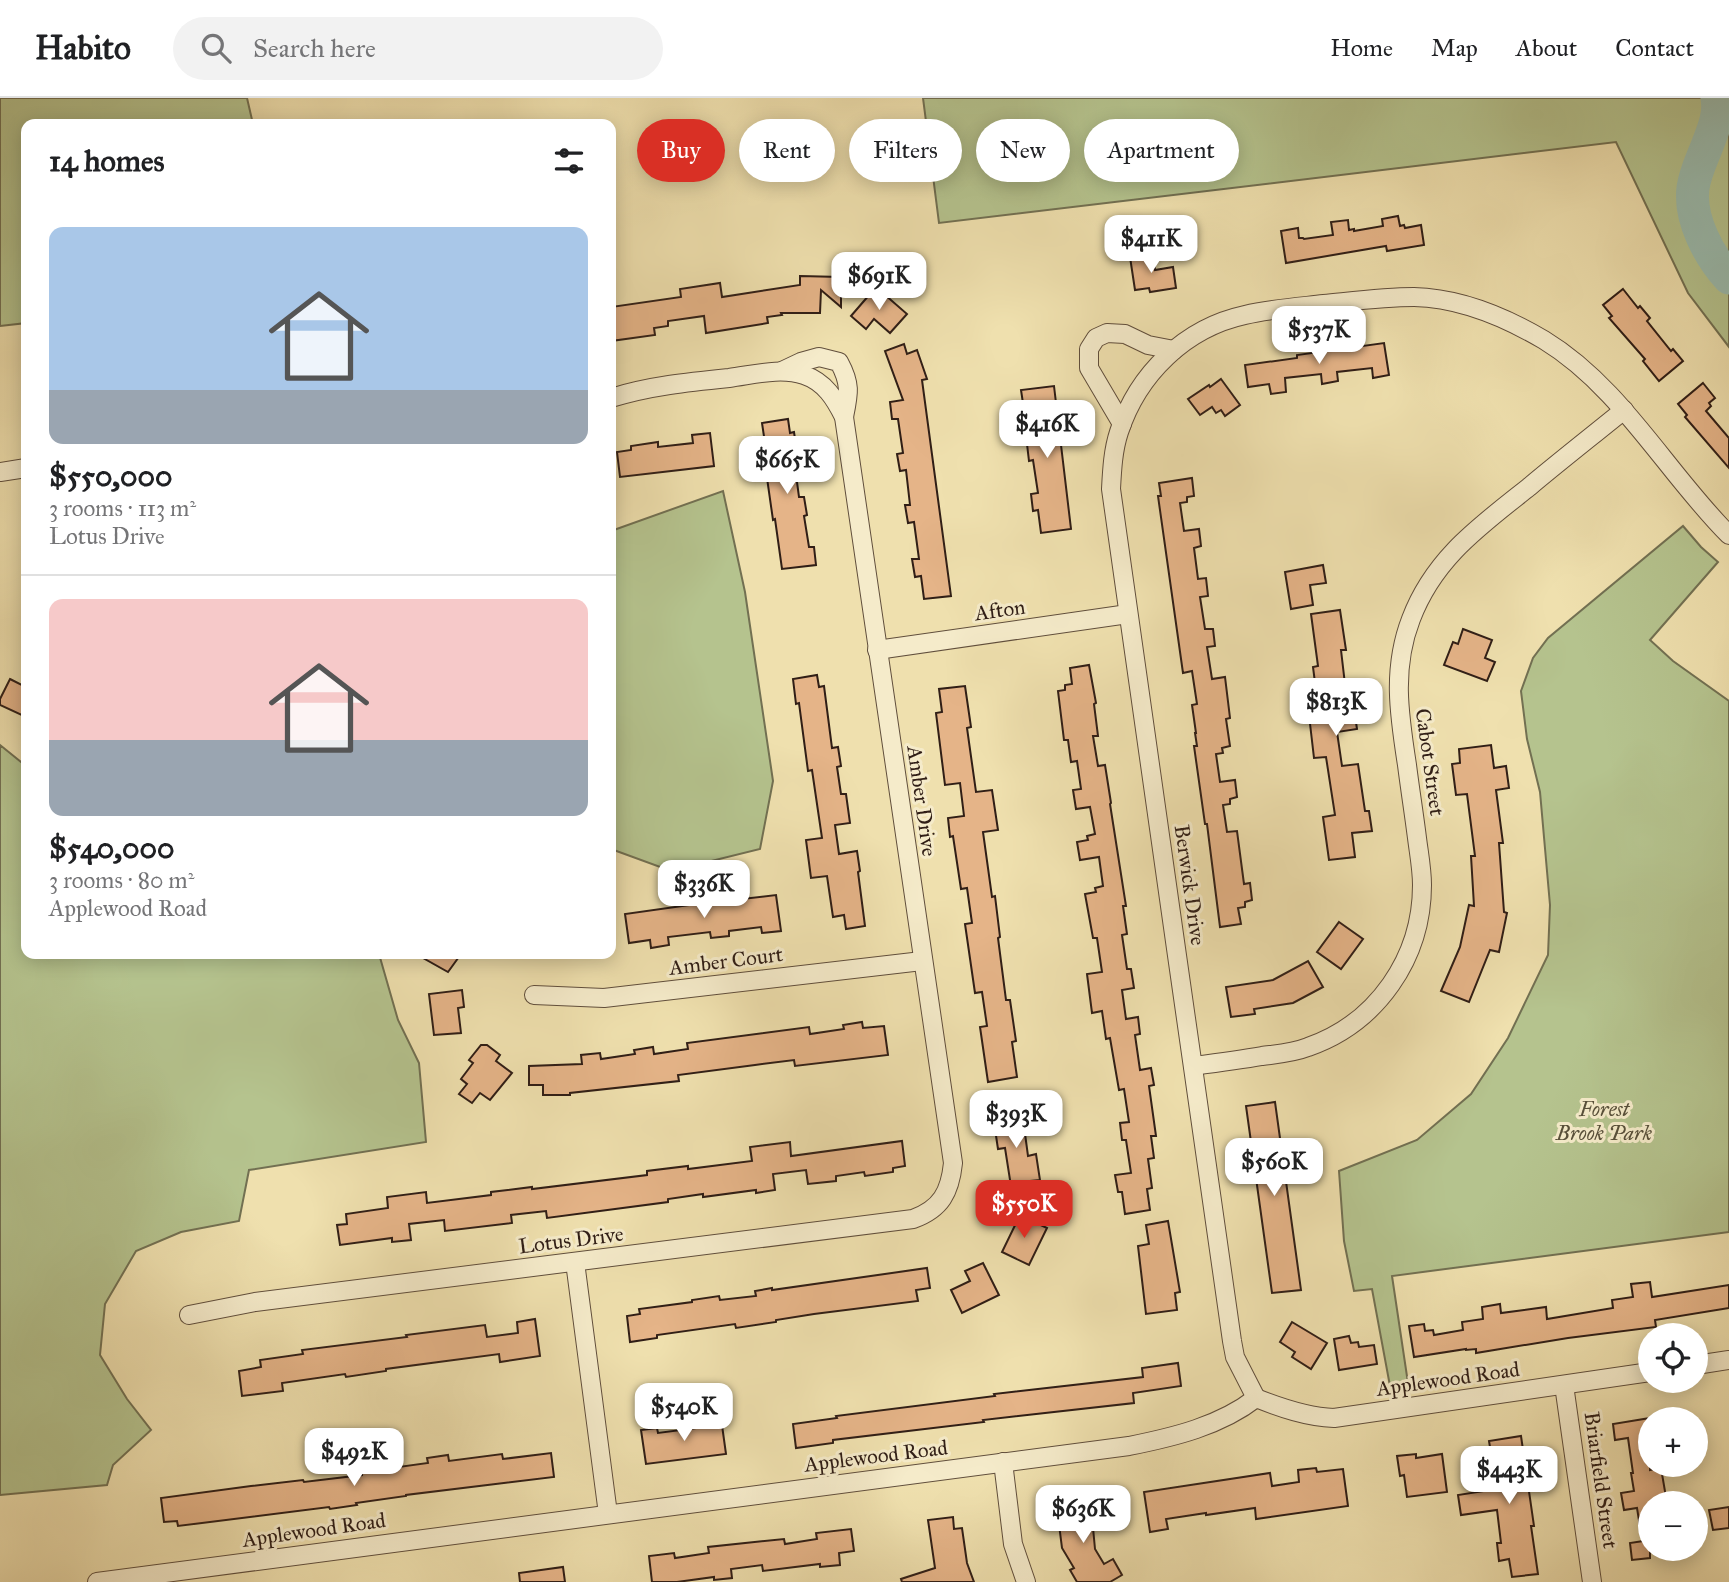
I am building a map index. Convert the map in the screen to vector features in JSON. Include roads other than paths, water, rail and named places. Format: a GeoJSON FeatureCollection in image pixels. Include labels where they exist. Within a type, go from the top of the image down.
{"type":"FeatureCollection","features":[{"type":"Feature","properties":{"kind":"street","name":"Berwick Drive"},"geometry":{"type":"LineString","coordinates":[[1256,1398],[1235,1357],[1232,1341],[1111,489],[1118,434],[1129,406],[1145,380],[1174,350],[1209,327],[1244,315],[1378,298],[1417,297],[1449,302],[1511,321],[1571,359],[1595,379],[1623,410],[1703,509],[1729,535]]}},
{"type":"Feature","properties":{"kind":"street"},"geometry":{"type":"LineString","coordinates":[[1122,424],[1088,368],[1089,349],[1096,338],[1107,333],[1125,334],[1148,345],[1174,350]]}},
{"type":"Feature","properties":{"kind":"street","name":"Amber Drive"},"geometry":{"type":"LineString","coordinates":[[782,371],[819,357],[839,362],[847,376],[848,397],[844,417]]}},
{"type":"Feature","properties":{"kind":"street"},"geometry":{"type":"LineString","coordinates":[[616,397],[668,385],[782,371]]}},
{"type":"Feature","properties":{"kind":"street","name":"Amber Drive"},"geometry":{"type":"LineString","coordinates":[[782,371],[804,375],[823,386],[836,400],[844,417],[953,1163],[947,1190]]}},
{"type":"Feature","properties":{"kind":"street","name":"Cabot Street"},"geometry":{"type":"LineString","coordinates":[[1194,1066],[1308,1047],[1352,1025],[1375,1005],[1394,981],[1413,943],[1422,901],[1421,865],[1398,706],[1402,645],[1411,618],[1426,587],[1445,559],[1469,535],[1623,410]]}},
{"type":"Feature","properties":{"kind":"street"},"geometry":{"type":"LineString","coordinates":[[0,472],[21,469]]}},
{"type":"Feature","properties":{"kind":"street","name":"Afton"},"geometry":{"type":"LineString","coordinates":[[877,650],[1128,614]]}},
{"type":"Feature","properties":{"kind":"street","name":"Amber Court"},"geometry":{"type":"LineString","coordinates":[[534,995],[604,998],[922,961]]}},
{"type":"Feature","properties":{"kind":"street","name":"Lotus Drive"},"geometry":{"type":"LineString","coordinates":[[189,1315],[255,1303],[913,1219],[930,1210],[947,1190]]}},
{"type":"Feature","properties":{"kind":"street"},"geometry":{"type":"LineString","coordinates":[[575,1262],[608,1514]]}},
{"type":"Feature","properties":{"kind":"street"},"geometry":{"type":"LineString","coordinates":[[1708,1363],[1729,1360]]}},
{"type":"Feature","properties":{"kind":"street","name":"Applewood Road"},"geometry":{"type":"LineString","coordinates":[[97,1582],[1129,1446],[1163,1439],[1218,1421],[1242,1409],[1256,1398],[1320,1418],[1334,1418],[1638,1374]]}},
{"type":"Feature","properties":{"kind":"street","name":"Briarfield Street"},"geometry":{"type":"LineString","coordinates":[[1564,1385],[1592,1582]]}},
{"type":"Feature","properties":{"kind":"street"},"geometry":{"type":"LineString","coordinates":[[1003,1462],[1013,1544],[1026,1582]]}},
{"type":"Feature","properties":{"kind":"waterway"},"geometry":{"type":"LineString","coordinates":[[1717,98],[1718,110],[1695,177],[1693,200],[1702,236],[1714,259],[1729,278]]}},
{"type":"Feature","properties":{"kind":"park label","name":"Forest Brook Park"},"geometry":{"type":"Point","coordinates":[1604,1121]}}]}
